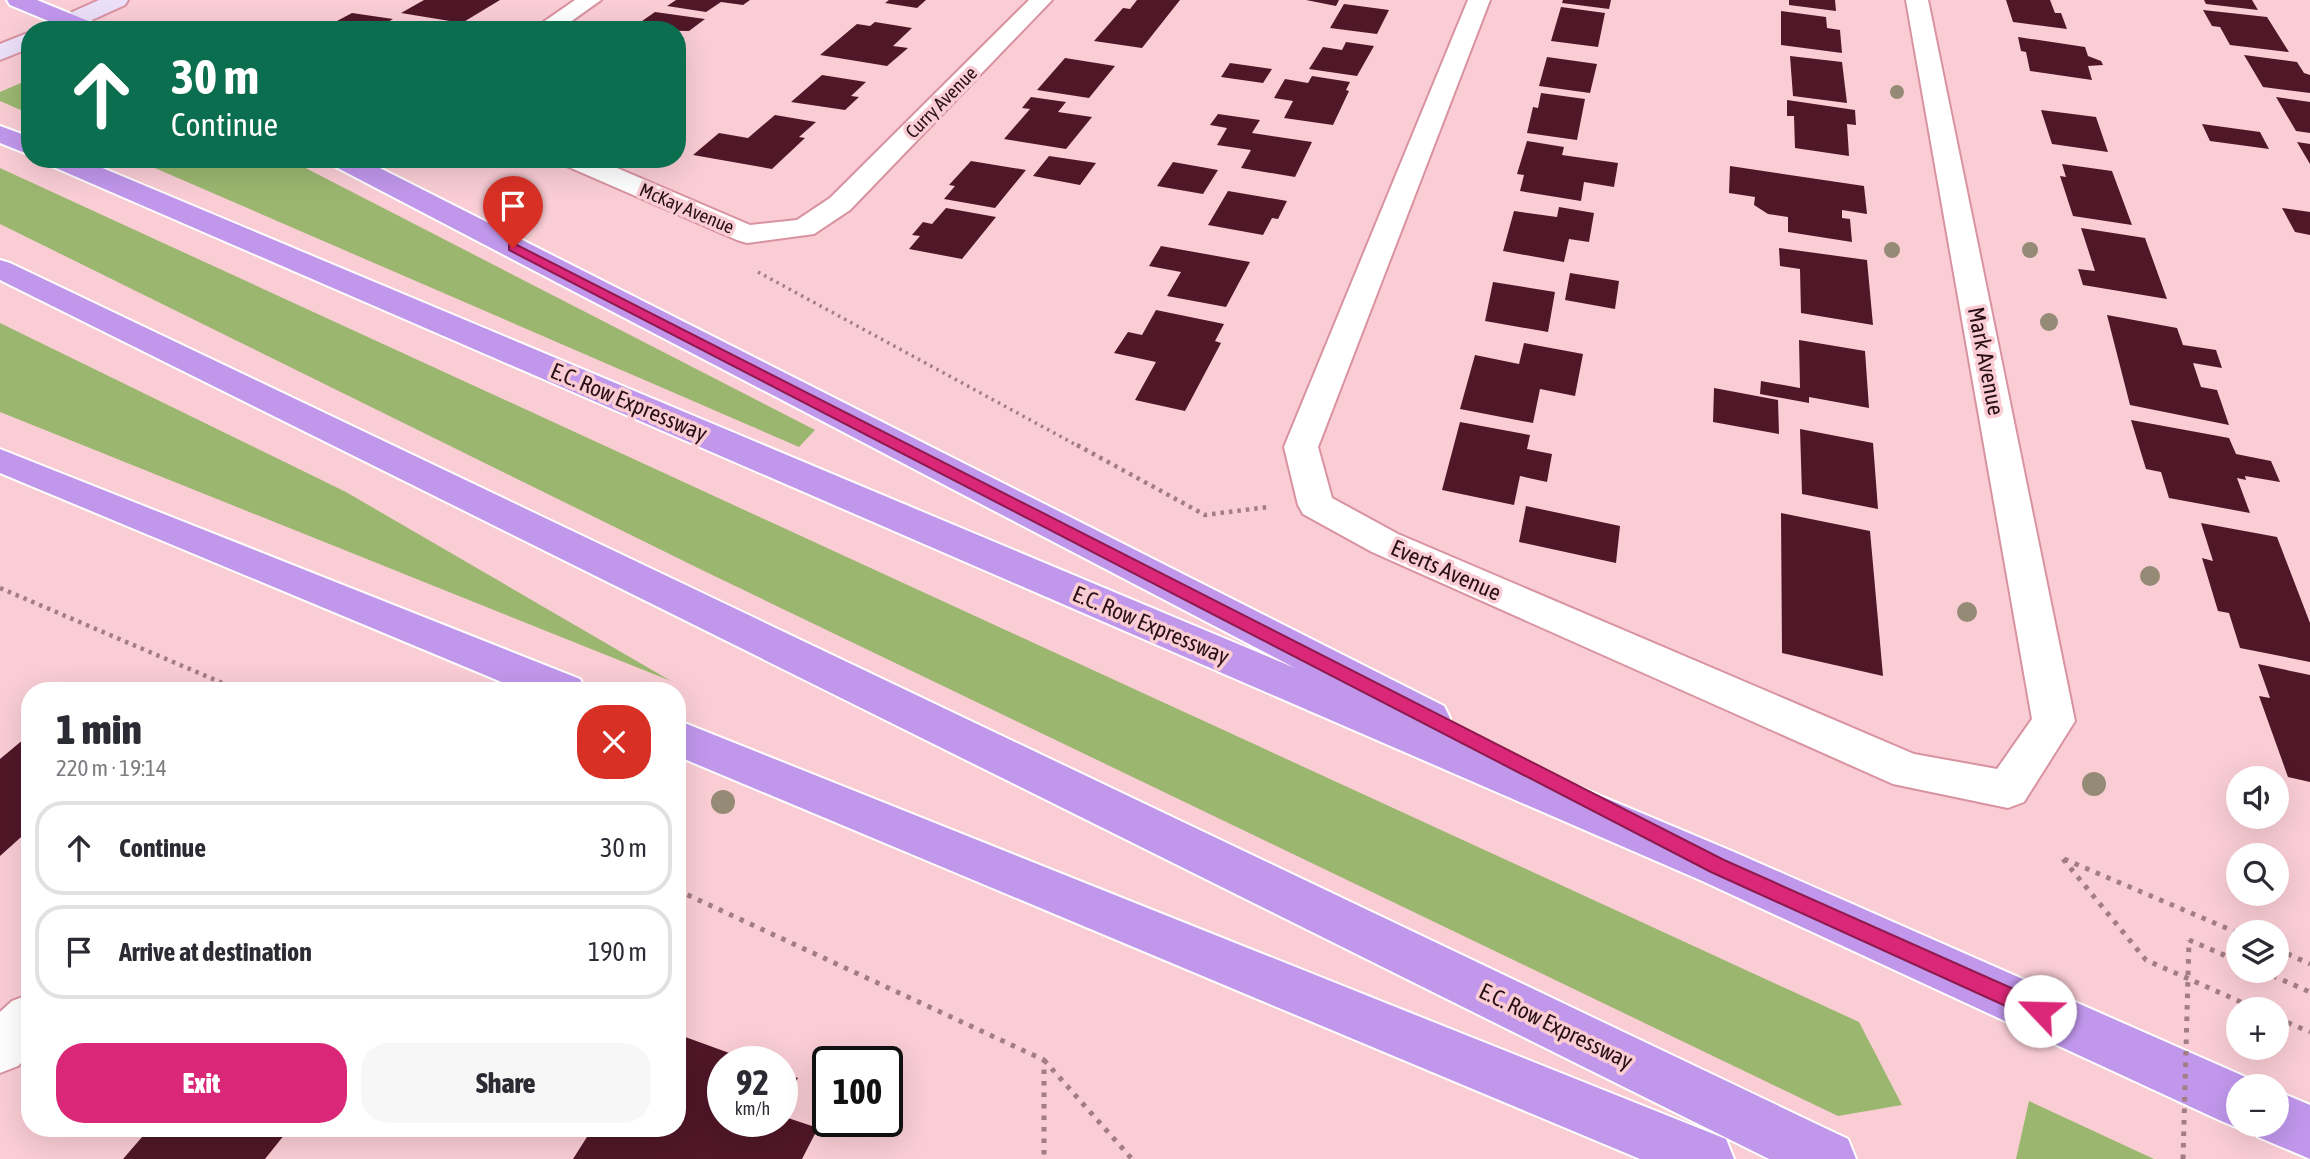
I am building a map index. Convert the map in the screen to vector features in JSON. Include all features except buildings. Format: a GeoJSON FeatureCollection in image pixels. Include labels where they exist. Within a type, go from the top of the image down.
{"type":"FeatureCollection","features":[{"type":"Feature","properties":{"kind":"highway"},"geometry":{"type":"LineString","coordinates":[[18,0],[59,21]]}},
{"type":"Feature","properties":{"kind":"highway"},"geometry":{"type":"LineString","coordinates":[[0,134],[21,143]]}},
{"type":"Feature","properties":{"kind":"highway","name":"E.C. Row Expressway"},"geometry":{"type":"LineString","coordinates":[[79,168],[1717,866],[2226,1096]]}},
{"type":"Feature","properties":{"kind":"highway"},"geometry":{"type":"LineString","coordinates":[[359,168],[1717,866]]}},
{"type":"Feature","properties":{"kind":"highway","name":"E.C. Row Expressway"},"geometry":{"type":"LineString","coordinates":[[0,269],[1828,1159]]}},
{"type":"Feature","properties":{"kind":"highway"},"geometry":{"type":"LineString","coordinates":[[0,460],[543,682]]}},
{"type":"Feature","properties":{"kind":"highway"},"geometry":{"type":"LineString","coordinates":[[686,741],[1706,1159]]}},
{"type":"Feature","properties":{"kind":"highway"},"geometry":{"type":"LineString","coordinates":[[2289,1123],[2310,1133]]}},
{"type":"Feature","properties":{"kind":"street"},"geometry":{"type":"LineString","coordinates":[[81,21],[117,0]]}},
{"type":"Feature","properties":{"kind":"street"},"geometry":{"type":"LineString","coordinates":[[557,21],[590,0]]}},
{"type":"Feature","properties":{"kind":"street","name":"Curry Avenue"},"geometry":{"type":"LineString","coordinates":[[841,204],[1041,0]]}},
{"type":"Feature","properties":{"kind":"street","name":"Everts Avenue"},"geometry":{"type":"LineString","coordinates":[[1479,0],[1301,447],[1316,505],[1385,543],[1909,771],[2008,789],[2054,721]]}},
{"type":"Feature","properties":{"kind":"street","name":"Mark Avenue"},"geometry":{"type":"LineString","coordinates":[[1917,0],[2054,721]]}},
{"type":"Feature","properties":{"kind":"street"},"geometry":{"type":"LineString","coordinates":[[0,53],[21,43]]}},
{"type":"Feature","properties":{"kind":"street","name":"McKay Avenue"},"geometry":{"type":"LineString","coordinates":[[594,168],[747,234],[804,228],[841,204]]}},
{"type":"Feature","properties":{"kind":"street"},"geometry":{"type":"LineString","coordinates":[[0,1048],[21,1027]]}},
{"type":"Feature","properties":{"kind":"path"},"geometry":{"type":"LineString","coordinates":[[756,259],[758,271],[1205,515],[1274,506]]}},
{"type":"Feature","properties":{"kind":"path"},"geometry":{"type":"LineString","coordinates":[[0,588],[220,682]]}},
{"type":"Feature","properties":{"kind":"path"},"geometry":{"type":"LineString","coordinates":[[2226,928],[2063,859],[2146,960],[2230,997]]}},
{"type":"Feature","properties":{"kind":"path"},"geometry":{"type":"LineString","coordinates":[[686,894],[1044,1060],[1132,1159]]}},
{"type":"Feature","properties":{"kind":"path"},"geometry":{"type":"LineString","coordinates":[[2183,1159],[2189,940],[2226,956]]}},
{"type":"Feature","properties":{"kind":"path"},"geometry":{"type":"LineString","coordinates":[[2289,955],[2310,964]]}},
{"type":"Feature","properties":{"kind":"path"},"geometry":{"type":"LineString","coordinates":[[2289,983],[2310,992]]}},
{"type":"Feature","properties":{"kind":"path"},"geometry":{"type":"LineString","coordinates":[[2289,1023],[2310,1032]]}},
{"type":"Feature","properties":{"kind":"path"},"geometry":{"type":"LineString","coordinates":[[1044,1060],[1044,1159]]}},
{"type":"Feature","properties":{"kind":"green space"},"geometry":{"type":"Polygon","coordinates":[[[21,83],[21,110],[0,101],[0,92],[21,83]]]}},
{"type":"Feature","properties":{"kind":"green space"},"geometry":{"type":"Polygon","coordinates":[[[0,168],[1859,1022],[1902,1105],[1838,1116],[706,572],[0,224],[0,168]]]}},
{"type":"Feature","properties":{"kind":"green space"},"geometry":{"type":"Polygon","coordinates":[[[155,168],[306,168],[815,430],[799,447],[155,168]]]}},
{"type":"Feature","properties":{"kind":"green space"},"geometry":{"type":"Polygon","coordinates":[[[0,323],[346,492],[671,681],[0,412],[0,323]]]}},
{"type":"Feature","properties":{"kind":"green space"},"geometry":{"type":"Polygon","coordinates":[[[2029,1101],[2154,1159],[2016,1159],[2029,1101]]]}},
{"type":"Feature","properties":{"kind":"route"},"geometry":{"type":"LineString","coordinates":[[513,248],[1717,866],[2040,1011]]}}]}
